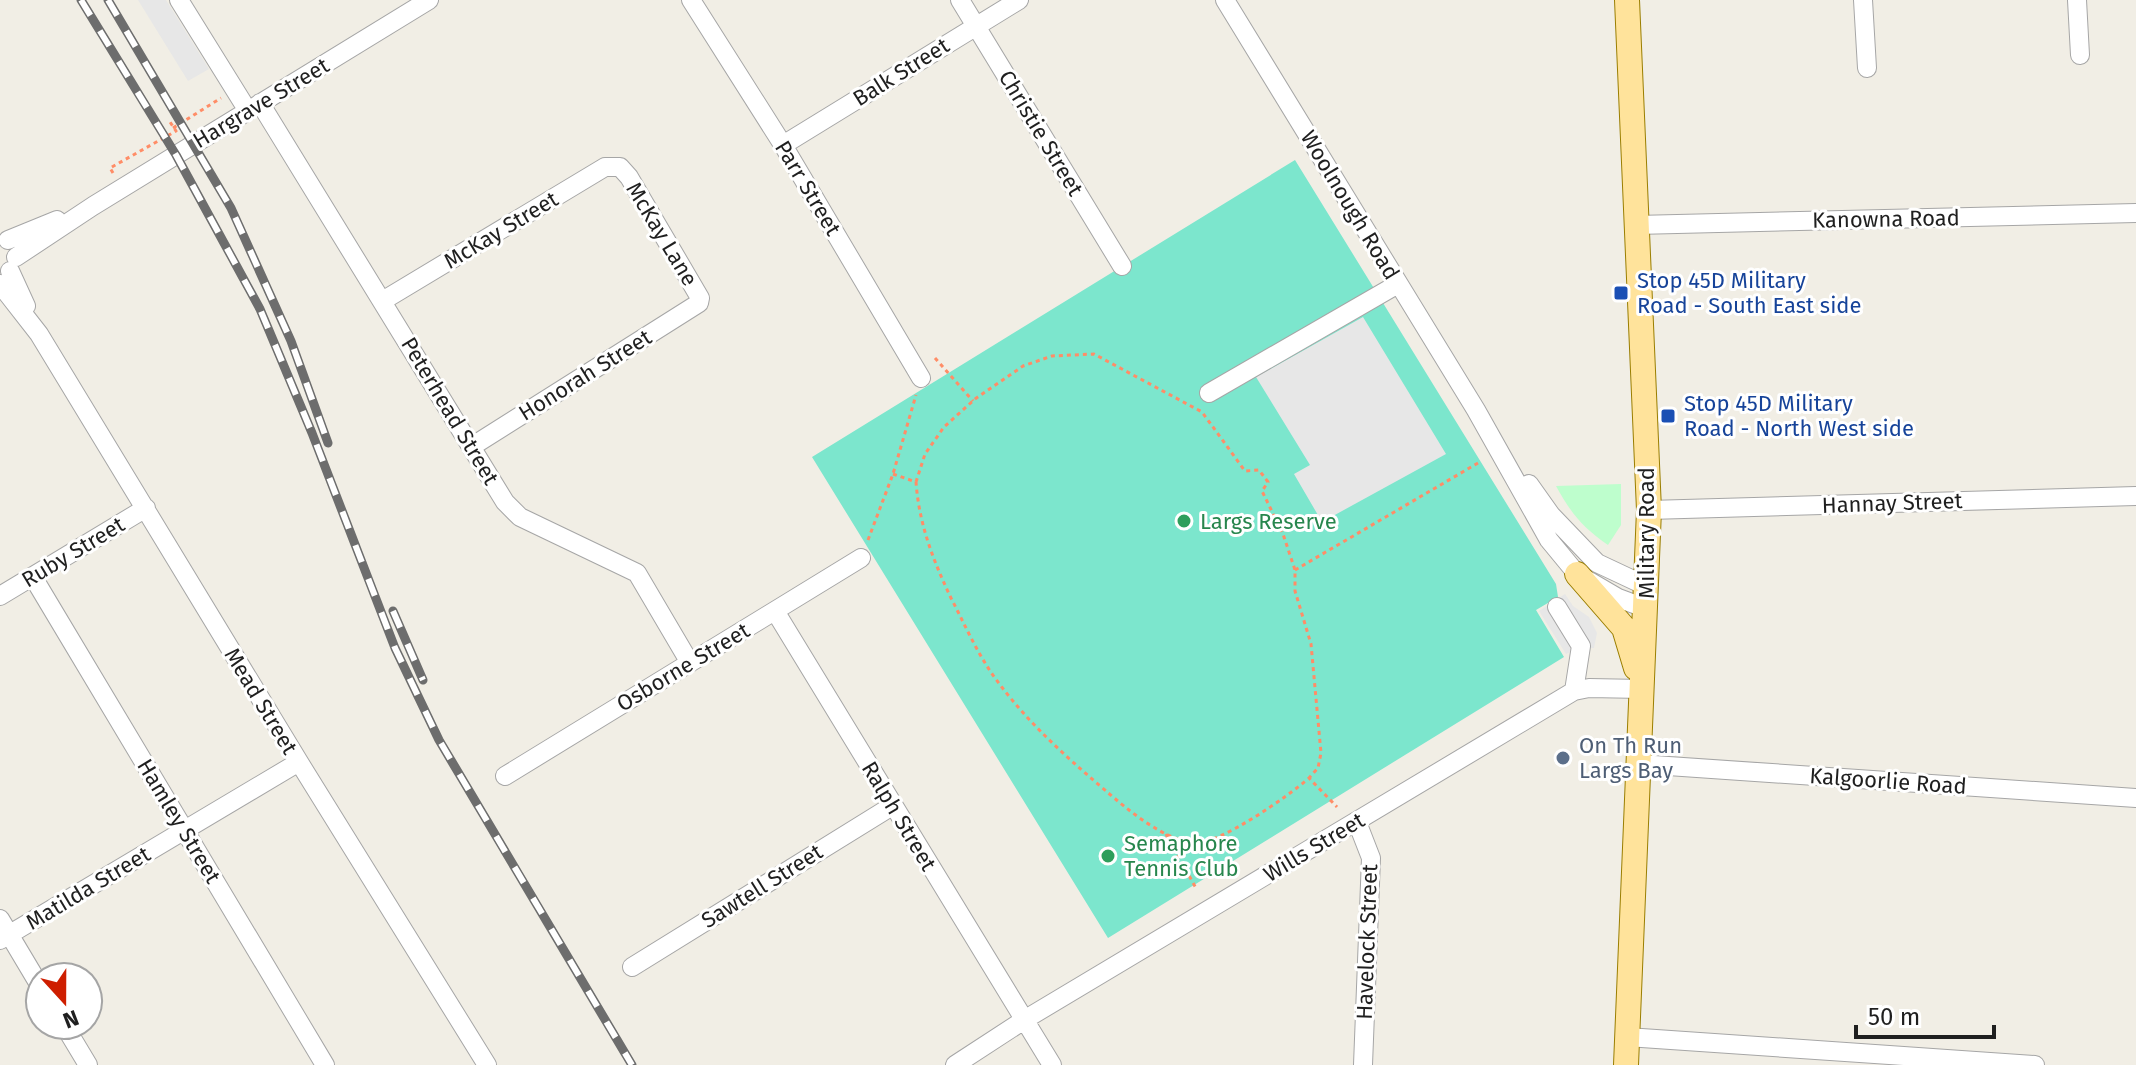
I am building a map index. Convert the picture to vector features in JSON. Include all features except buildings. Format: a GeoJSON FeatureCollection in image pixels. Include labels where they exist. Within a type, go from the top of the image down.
{"type":"FeatureCollection","features":[{"type":"Feature","properties":{"kind":"main road","name":"Military Road"},"geometry":{"type":"LineString","coordinates":[[1626,1065],[1649,510],[1627,0]]}},
{"type":"Feature","properties":{"kind":"main road"},"geometry":{"type":"LineString","coordinates":[[1577,574],[1624,628],[1642,689]]}},
{"type":"Feature","properties":{"kind":"street","name":"Peterhead Street"},"geometry":{"type":"LineString","coordinates":[[179,0],[384,300],[505,502],[520,517],[637,573],[690,663]]}},
{"type":"Feature","properties":{"kind":"street","name":"Hargrave Street"},"geometry":{"type":"LineString","coordinates":[[6,261],[429,0]]}},
{"type":"Feature","properties":{"kind":"street","name":"Parr Street"},"geometry":{"type":"LineString","coordinates":[[691,0],[783,145],[921,378]]}},
{"type":"Feature","properties":{"kind":"street","name":"Christie Street"},"geometry":{"type":"LineString","coordinates":[[960,0],[1122,266]]}},
{"type":"Feature","properties":{"kind":"street","name":"Balk Street"},"geometry":{"type":"LineString","coordinates":[[783,145],[1019,0]]}},
{"type":"Feature","properties":{"kind":"street","name":"Woolnough Road"},"geometry":{"type":"LineString","coordinates":[[1225,0],[1476,410],[1549,540],[1577,574],[1618,598],[1645,597]]}},
{"type":"Feature","properties":{"kind":"street"},"geometry":{"type":"LineString","coordinates":[[1863,0],[1867,68]]}},
{"type":"Feature","properties":{"kind":"street"},"geometry":{"type":"LineString","coordinates":[[2077,0],[2080,55]]}},
{"type":"Feature","properties":{"kind":"street","name":"McKay Street"},"geometry":{"type":"LineString","coordinates":[[384,300],[605,167],[620,167]]}},
{"type":"Feature","properties":{"kind":"street","name":"McKay Lane"},"geometry":{"type":"LineString","coordinates":[[620,167],[629,177],[700,298],[699,303]]}},
{"type":"Feature","properties":{"kind":"street","name":"Kanowna Road"},"geometry":{"type":"LineString","coordinates":[[1636,225],[2136,213]]}},
{"type":"Feature","properties":{"kind":"street","name":"Mead Street"},"geometry":{"type":"LineString","coordinates":[[6,261],[39,334],[487,1065]]}},
{"type":"Feature","properties":{"kind":"street"},"geometry":{"type":"LineString","coordinates":[[1209,393],[1398,284]]}},
{"type":"Feature","properties":{"kind":"street","name":"Honorah Street"},"geometry":{"type":"LineString","coordinates":[[471,447],[699,303]]}},
{"type":"Feature","properties":{"kind":"street","name":"Woolnough Road"},"geometry":{"type":"LineString","coordinates":[[1476,410],[1551,515],[1572,539],[1597,563],[1645,597]]}},
{"type":"Feature","properties":{"kind":"street","name":"Hannay Street"},"geometry":{"type":"LineString","coordinates":[[1649,510],[2136,496]]}},
{"type":"Feature","properties":{"kind":"street","name":"Ruby Street"},"geometry":{"type":"LineString","coordinates":[[0,596],[146,508]]}},
{"type":"Feature","properties":{"kind":"street","name":"Osborne Street"},"geometry":{"type":"LineString","coordinates":[[505,776],[861,558]]}},
{"type":"Feature","properties":{"kind":"street","name":"Hamley Street"},"geometry":{"type":"LineString","coordinates":[[33,577],[325,1065]]}},
{"type":"Feature","properties":{"kind":"street"},"geometry":{"type":"LineString","coordinates":[[1557,607],[1581,646],[1574,691]]}},
{"type":"Feature","properties":{"kind":"street","name":"Ralph Street"},"geometry":{"type":"LineString","coordinates":[[775,611],[1052,1065]]}},
{"type":"Feature","properties":{"kind":"street","name":"Wills Street"},"geometry":{"type":"LineString","coordinates":[[955,1065],[1024,1020],[1574,691],[1589,688],[1642,689]]}},
{"type":"Feature","properties":{"kind":"street","name":"Matilda Street"},"geometry":{"type":"LineString","coordinates":[[3,932],[185,831],[299,762]]}},
{"type":"Feature","properties":{"kind":"street","name":"Kalgoorlie Road"},"geometry":{"type":"LineString","coordinates":[[1639,764],[2136,798]]}},
{"type":"Feature","properties":{"kind":"street","name":"Sawtell Street"},"geometry":{"type":"LineString","coordinates":[[632,967],[892,806]]}},
{"type":"Feature","properties":{"kind":"street","name":"Havelock Street"},"geometry":{"type":"LineString","coordinates":[[1357,822],[1371,858],[1363,1065]]}},
{"type":"Feature","properties":{"kind":"street"},"geometry":{"type":"LineString","coordinates":[[3,932],[24,963]]}},
{"type":"Feature","properties":{"kind":"street"},"geometry":{"type":"LineString","coordinates":[[1627,1037],[2035,1065]]}},
{"type":"Feature","properties":{"kind":"street"},"geometry":{"type":"LineString","coordinates":[[74,1041],[88,1065]]}},
{"type":"Feature","properties":{"kind":"path"},"geometry":{"type":"LineString","coordinates":[[173,128],[221,98]]}},
{"type":"Feature","properties":{"kind":"path"},"geometry":{"type":"LineString","coordinates":[[122,188],[110,168],[176,131],[170,122]]}},
{"type":"Feature","properties":{"kind":"path"},"geometry":{"type":"LineString","coordinates":[[1094,354],[1202,412],[1245,471],[1259,470],[1268,482],[1262,491],[1283,534],[1295,570],[1295,591],[1311,644],[1321,753],[1318,768],[1296,790],[1215,840],[1194,843],[1165,833],[1124,806],[1063,755],[1033,725],[994,677],[972,641],[938,572],[918,511],[916,482],[925,454],[944,427],[973,401],[1023,366],[1052,356],[1094,354]]}},
{"type":"Feature","properties":{"kind":"path"},"geometry":{"type":"LineString","coordinates":[[935,358],[973,401]]}},
{"type":"Feature","properties":{"kind":"path"},"geometry":{"type":"LineString","coordinates":[[861,558],[893,474],[921,378]]}},
{"type":"Feature","properties":{"kind":"path"},"geometry":{"type":"LineString","coordinates":[[1295,570],[1478,463]]}},
{"type":"Feature","properties":{"kind":"path"},"geometry":{"type":"LineString","coordinates":[[893,474],[916,482]]}},
{"type":"Feature","properties":{"kind":"path"},"geometry":{"type":"LineString","coordinates":[[1309,778],[1337,807]]}},
{"type":"Feature","properties":{"kind":"path"},"geometry":{"type":"LineString","coordinates":[[1165,833],[1197,890]]}},
{"type":"Feature","properties":{"kind":"green space","name":"Largs Reserve"},"geometry":{"type":"Polygon","coordinates":[[[1295,160],[1556,584],[1558,597],[1536,610],[1564,657],[1108,938],[812,457],[1295,160]]]}},
{"type":"Feature","properties":{"kind":"green space"},"geometry":{"type":"Polygon","coordinates":[[[1621,484],[1621,525],[1608,545],[1578,519],[1556,486],[1621,484]]]}},
{"type":"Feature","properties":{"kind":"shaded area"},"geometry":{"type":"Polygon","coordinates":[[[138,0],[166,0],[209,69],[188,81],[138,0]]]}},
{"type":"Feature","properties":{"kind":"shaded area"},"geometry":{"type":"Polygon","coordinates":[[[1363,317],[1446,454],[1322,522],[1294,474],[1310,465],[1256,377],[1363,317]]]}},
{"type":"Feature","properties":{"kind":"shaded area"},"geometry":{"type":"Polygon","coordinates":[[[1565,594],[1573,606],[1589,617],[1597,633],[1594,648],[1579,648],[1566,654],[1539,611],[1565,594]]]}},
{"type":"Feature","properties":{"kind":"railway"},"geometry":{"type":"LineString","coordinates":[[81,0],[176,155],[260,309],[312,433],[395,648],[439,740],[632,1065]]}},
{"type":"Feature","properties":{"kind":"railway"},"geometry":{"type":"LineString","coordinates":[[108,0],[231,208],[291,341],[328,443]]}},
{"type":"Feature","properties":{"kind":"railway"},"geometry":{"type":"LineString","coordinates":[[393,611],[423,680]]}},
{"type":"Feature","properties":{"kind":"place","name":"Stop 45D Military Road - South East side"},"geometry":{"type":"Point","coordinates":[1621,293]}},
{"type":"Feature","properties":{"kind":"place","name":"Stop 45D Military Road - North West side"},"geometry":{"type":"Point","coordinates":[1668,416]}},
{"type":"Feature","properties":{"kind":"place","name":"Largs Reserve"},"geometry":{"type":"Point","coordinates":[1184,521]}},
{"type":"Feature","properties":{"kind":"place","name":"On Th Run Largs Bay"},"geometry":{"type":"Point","coordinates":[1563,758]}},
{"type":"Feature","properties":{"kind":"place","name":"Semaphore Tennis Club"},"geometry":{"type":"Point","coordinates":[1108,856]}}]}
